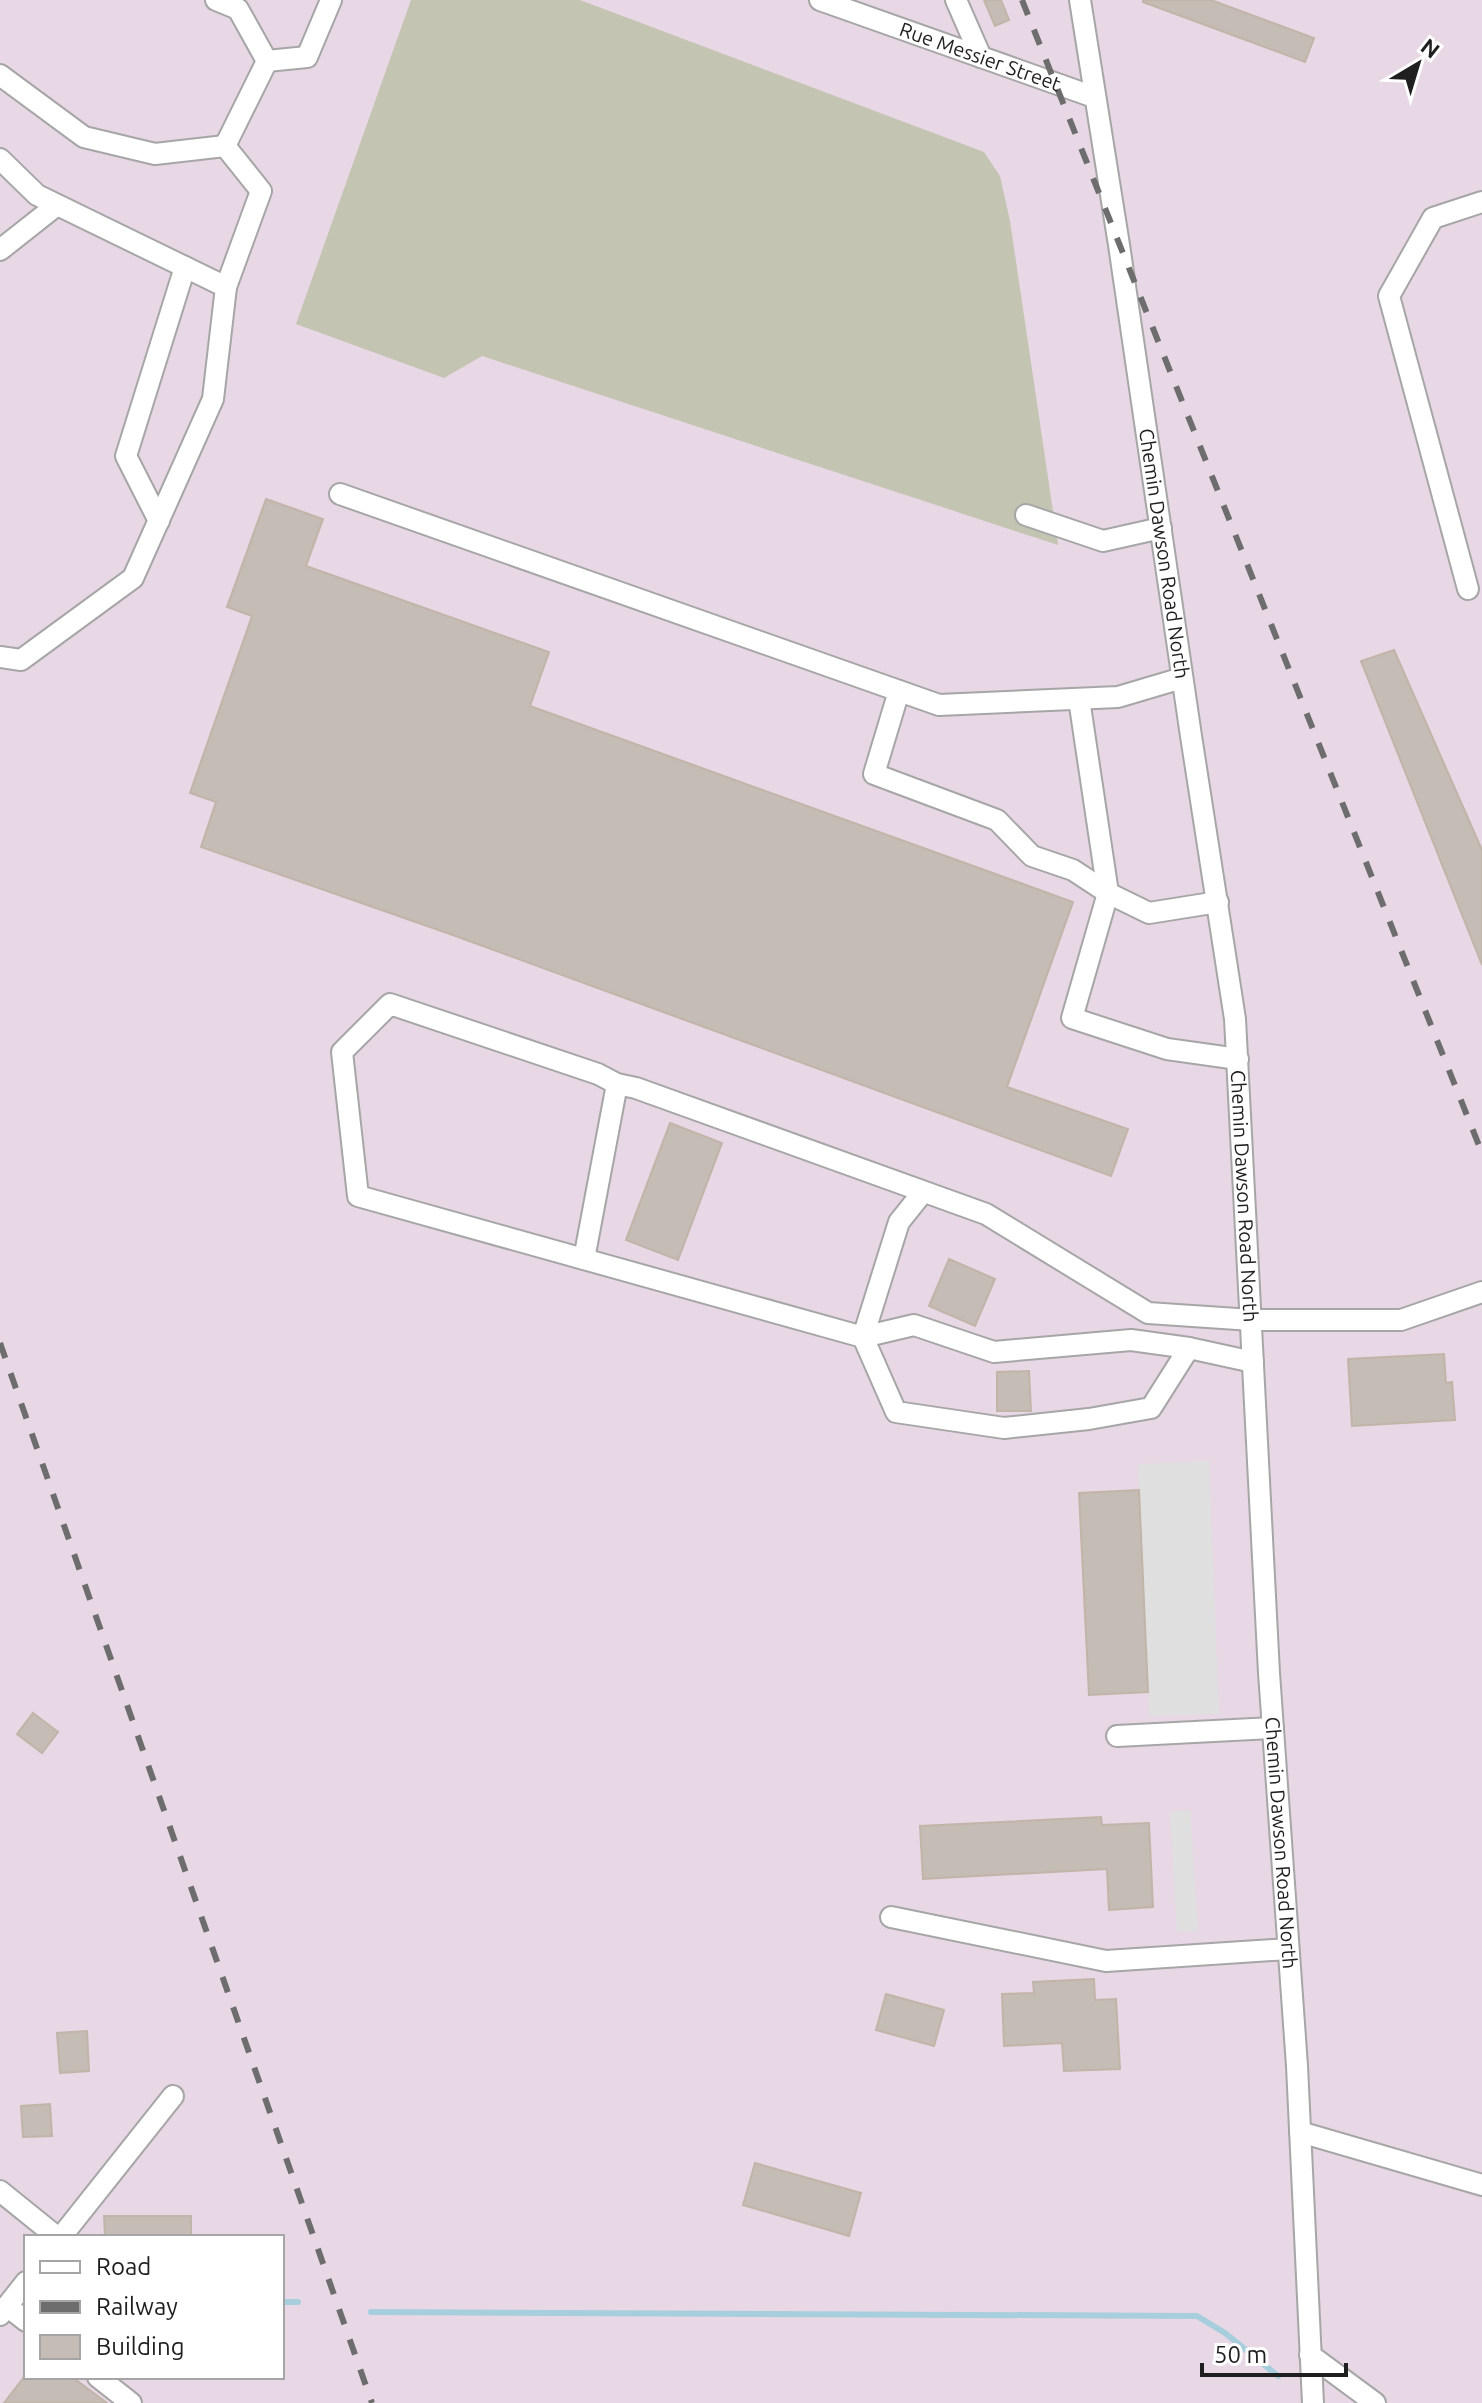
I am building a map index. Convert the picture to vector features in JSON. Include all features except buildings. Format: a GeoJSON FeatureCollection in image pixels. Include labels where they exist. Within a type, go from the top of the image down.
{"type":"FeatureCollection","features":[{"type":"Feature","properties":{"kind":"street"},"geometry":{"type":"LineString","coordinates":[[216,0],[238,9],[267,61]]}},
{"type":"Feature","properties":{"kind":"street"},"geometry":{"type":"LineString","coordinates":[[267,61],[307,57],[331,0]]}},
{"type":"Feature","properties":{"kind":"street","name":"Rue Messier Street"},"geometry":{"type":"LineString","coordinates":[[820,0],[870,9],[981,57],[1094,97]]}},
{"type":"Feature","properties":{"kind":"street"},"geometry":{"type":"LineString","coordinates":[[956,0],[981,57]]}},
{"type":"Feature","properties":{"kind":"street","name":"Chemin Dawson Road North"},"geometry":{"type":"LineString","coordinates":[[1080,0],[1235,1019],[1313,2403]]}},
{"type":"Feature","properties":{"kind":"street"},"geometry":{"type":"LineString","coordinates":[[225,146],[267,61]]}},
{"type":"Feature","properties":{"kind":"street"},"geometry":{"type":"LineString","coordinates":[[0,75],[84,137],[155,154],[225,146]]}},
{"type":"Feature","properties":{"kind":"street"},"geometry":{"type":"LineString","coordinates":[[0,657],[21,660],[133,578],[213,399],[226,287],[261,191],[225,146]]}},
{"type":"Feature","properties":{"kind":"street"},"geometry":{"type":"LineString","coordinates":[[0,159],[37,195],[226,287]]}},
{"type":"Feature","properties":{"kind":"street"},"geometry":{"type":"LineString","coordinates":[[1468,589],[1389,296],[1433,218],[1482,202]]}},
{"type":"Feature","properties":{"kind":"street"},"geometry":{"type":"LineString","coordinates":[[0,250],[57,205]]}},
{"type":"Feature","properties":{"kind":"street"},"geometry":{"type":"LineString","coordinates":[[159,521],[126,456],[185,267]]}},
{"type":"Feature","properties":{"kind":"street"},"geometry":{"type":"LineString","coordinates":[[340,494],[939,705],[1118,697],[1182,678]]}},
{"type":"Feature","properties":{"kind":"street"},"geometry":{"type":"LineString","coordinates":[[1026,515],[1103,541],[1161,528]]}},
{"type":"Feature","properties":{"kind":"street"},"geometry":{"type":"LineString","coordinates":[[899,691],[874,774],[997,820],[1032,856],[1073,870],[1108,893],[1149,913],[1218,902]]}},
{"type":"Feature","properties":{"kind":"street"},"geometry":{"type":"LineString","coordinates":[[1079,699],[1108,893],[1072,1018],[1167,1049],[1238,1059]]}},
{"type":"Feature","properties":{"kind":"street"},"geometry":{"type":"LineString","coordinates":[[1253,1362],[1189,1348],[1131,1340],[994,1352],[914,1325],[863,1337],[358,1196],[342,1052],[390,1004],[598,1074],[617,1084],[636,1088],[986,1214],[1148,1313],[1252,1320],[1401,1320],[1482,1292]]}},
{"type":"Feature","properties":{"kind":"street"},"geometry":{"type":"LineString","coordinates":[[584,1259],[617,1084]]}},
{"type":"Feature","properties":{"kind":"street"},"geometry":{"type":"LineString","coordinates":[[923,1192],[899,1222],[863,1337],[896,1412],[1004,1428],[1089,1419],[1151,1408],[1189,1348]]}},
{"type":"Feature","properties":{"kind":"street"},"geometry":{"type":"LineString","coordinates":[[1117,1736],[1273,1728]]}},
{"type":"Feature","properties":{"kind":"street"},"geometry":{"type":"LineString","coordinates":[[891,1917],[1106,1961],[1288,1949]]}},
{"type":"Feature","properties":{"kind":"street"},"geometry":{"type":"LineString","coordinates":[[61,2235],[173,2096]]}},
{"type":"Feature","properties":{"kind":"street"},"geometry":{"type":"LineString","coordinates":[[1300,2132],[1482,2185]]}},
{"type":"Feature","properties":{"kind":"street"},"geometry":{"type":"LineString","coordinates":[[2,2194],[56,2235]]}},
{"type":"Feature","properties":{"kind":"street"},"geometry":{"type":"LineString","coordinates":[[24,2284],[3,2310],[24,2320]]}},
{"type":"Feature","properties":{"kind":"street"},"geometry":{"type":"LineString","coordinates":[[1310,2355],[1375,2403]]}},
{"type":"Feature","properties":{"kind":"street"},"geometry":{"type":"LineString","coordinates":[[101,2379],[131,2403]]}},
{"type":"Feature","properties":{"kind":"shaded area"},"geometry":{"type":"Polygon","coordinates":[[[0,0],[1482,0],[1482,2403],[0,2403],[0,0]]]}},
{"type":"Feature","properties":{"kind":"shaded area"},"geometry":{"type":"Polygon","coordinates":[[[411,0],[580,0],[984,152],[1000,176],[1010,221],[1058,545],[482,356],[444,378],[296,324],[411,0]]]}},
{"type":"Feature","properties":{"kind":"shaded area"},"geometry":{"type":"Polygon","coordinates":[[[1209,1461],[1219,1714],[1149,1716],[1138,1464],[1209,1461]]]}},
{"type":"Feature","properties":{"kind":"shaded area"},"geometry":{"type":"Polygon","coordinates":[[[1190,1810],[1198,1931],[1177,1932],[1170,1812],[1190,1810]]]}},
{"type":"Feature","properties":{"kind":"waterway"},"geometry":{"type":"LineString","coordinates":[[284,2302],[298,2302]]}},
{"type":"Feature","properties":{"kind":"waterway"},"geometry":{"type":"LineString","coordinates":[[371,2312],[1197,2316],[1225,2333],[1278,2376]]}},
{"type":"Feature","properties":{"kind":"railway"},"geometry":{"type":"LineString","coordinates":[[1022,0],[1482,1153]]}},
{"type":"Feature","properties":{"kind":"railway"},"geometry":{"type":"LineString","coordinates":[[0,1343],[372,2403]]}}]}
